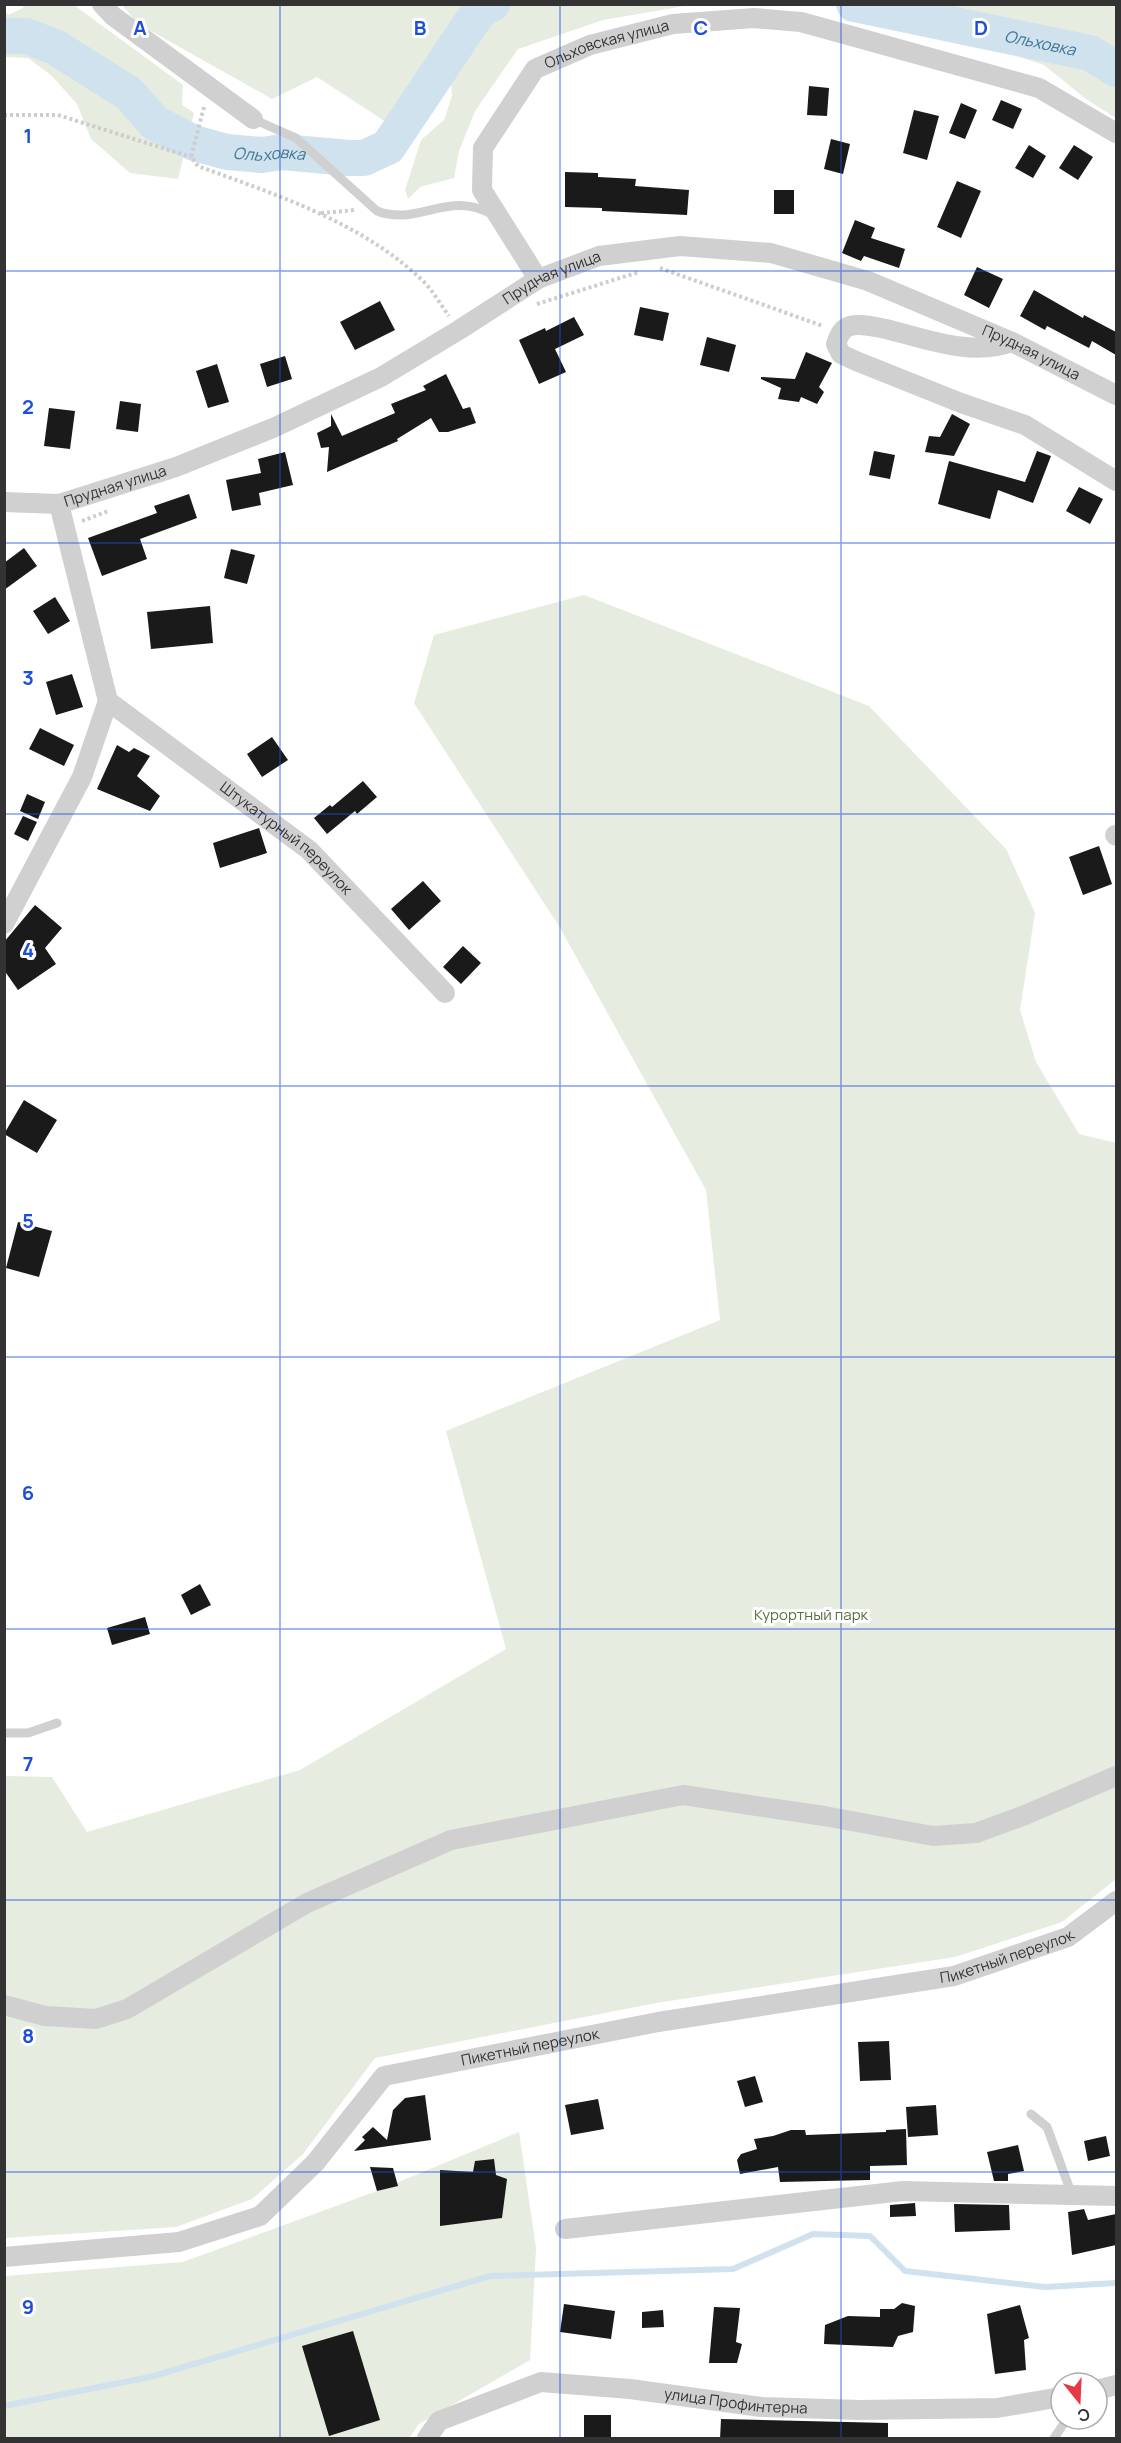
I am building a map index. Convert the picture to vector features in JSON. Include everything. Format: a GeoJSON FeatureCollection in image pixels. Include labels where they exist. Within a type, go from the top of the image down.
{"type":"FeatureCollection","features":[{"type":"Feature","properties":{"kind":"street"},"geometry":{"type":"LineString","coordinates":[[102,4],[113,16],[253,119]]}},
{"type":"Feature","properties":{"kind":"street","name":"Ольховская улица"},"geometry":{"type":"LineString","coordinates":[[538,279],[482,190],[483,148],[535,69],[590,45],[673,24],[754,18],[801,22],[1040,88],[1116,133]]}},
{"type":"Feature","properties":{"kind":"street","name":"Прудная улица"},"geometry":{"type":"LineString","coordinates":[[4,502],[59,504],[177,467],[273,428],[381,377],[538,279],[599,256],[680,246],[771,253],[868,281],[1012,342],[1116,395]]}},
{"type":"Feature","properties":{"kind":"street"},"geometry":{"type":"LineString","coordinates":[[1012,342],[999,347],[980,349],[870,326],[850,326],[840,332],[836,344],[841,354],[961,403],[1025,425],[1116,481]]}},
{"type":"Feature","properties":{"kind":"street"},"geometry":{"type":"LineString","coordinates":[[4,924],[82,777],[108,701],[59,504]]}},
{"type":"Feature","properties":{"kind":"street","name":"Штукатурный переулок"},"geometry":{"type":"LineString","coordinates":[[108,701],[309,850],[445,993]]}},
{"type":"Feature","properties":{"kind":"street"},"geometry":{"type":"LineString","coordinates":[[4,2005],[45,2016],[96,2019],[128,2009],[307,1903],[451,1840],[683,1795],[824,1816],[933,1836],[976,1833],[1025,1815],[1116,1776]]}},
{"type":"Feature","properties":{"kind":"street","name":"Пикетный переулок"},"geometry":{"type":"LineString","coordinates":[[4,2257],[179,2242],[260,2216],[315,2163],[384,2076],[658,2022],[954,1976],[1068,1937],[1112,1908]]}},
{"type":"Feature","properties":{"kind":"street"},"geometry":{"type":"LineString","coordinates":[[565,2229],[903,2191],[1116,2196]]}},
{"type":"Feature","properties":{"kind":"street","name":"улица Профинтерна"},"geometry":{"type":"LineString","coordinates":[[427,2439],[439,2421],[541,2382],[630,2389],[761,2407],[849,2410],[997,2408],[1049,2399]]}},
{"type":"Feature","properties":{"kind":"lane"},"geometry":{"type":"LineString","coordinates":[[253,119],[296,138],[377,212],[405,216],[430,209],[464,204],[484,209],[501,219]]}},
{"type":"Feature","properties":{"kind":"lane"},"geometry":{"type":"LineString","coordinates":[[4,1733],[27,1733],[57,1723]]}},
{"type":"Feature","properties":{"kind":"lane"},"geometry":{"type":"LineString","coordinates":[[1031,2114],[1047,2127],[1072,2195]]}},
{"type":"Feature","properties":{"kind":"path"},"geometry":{"type":"LineString","coordinates":[[191,157],[203,108]]}},
{"type":"Feature","properties":{"kind":"path"},"geometry":{"type":"LineString","coordinates":[[4,115],[58,115],[191,157],[198,166],[291,200],[386,250],[423,280],[459,330]]}},
{"type":"Feature","properties":{"kind":"path"},"geometry":{"type":"LineString","coordinates":[[318,213],[352,210],[377,212]]}},
{"type":"Feature","properties":{"kind":"path"},"geometry":{"type":"LineString","coordinates":[[657,266],[840,332]]}},
{"type":"Feature","properties":{"kind":"path"},"geometry":{"type":"LineString","coordinates":[[529,307],[646,270]]}},
{"type":"Feature","properties":{"kind":"path"},"geometry":{"type":"LineString","coordinates":[[64,527],[109,511]]}},
{"type":"Feature","properties":{"kind":"green space"},"geometry":{"type":"Polygon","coordinates":[[[24,5],[74,5],[183,85],[182,105],[194,113],[178,179],[130,173],[91,139],[77,104],[52,76],[28,58],[5,57],[5,10],[8,15],[23,8],[24,5]]]}},
{"type":"Feature","properties":{"kind":"green space"},"geometry":{"type":"Polygon","coordinates":[[[122,5],[691,5],[603,20],[518,49],[475,111],[459,151],[454,178],[420,187],[408,199],[405,190],[421,140],[444,120],[452,96],[451,79],[437,58],[419,77],[389,124],[317,77],[272,99],[137,23],[122,5]]]}},
{"type":"Feature","properties":{"kind":"green space"},"geometry":{"type":"Polygon","coordinates":[[[893,5],[1116,5],[1116,118],[1086,99],[1044,65],[981,45],[966,19],[893,5]]]}},
{"type":"Feature","properties":{"kind":"green space","name":"Курортный парк"},"geometry":{"type":"Polygon","coordinates":[[[584,595],[869,706],[1006,849],[1035,913],[1020,1010],[1036,1062],[1079,1134],[1116,1143],[1116,1879],[1062,1922],[955,1957],[656,2003],[375,2058],[303,2154],[252,2199],[176,2227],[5,2238],[5,1776],[52,1777],[87,1832],[300,1770],[506,1649],[446,1431],[720,1320],[706,1190],[559,926],[414,703],[434,635],[584,595]]]}},
{"type":"Feature","properties":{"kind":"green space"},"geometry":{"type":"Polygon","coordinates":[[[519,2132],[536,2248],[530,2360],[419,2424],[409,2438],[5,2438],[5,2276],[183,2262],[377,2191],[519,2132]]]}},
{"type":"Feature","properties":{"kind":"building"},"geometry":{"type":"Polygon","coordinates":[[[809,86],[829,88],[827,116],[807,115],[809,86]]]}},
{"type":"Feature","properties":{"kind":"building"},"geometry":{"type":"Polygon","coordinates":[[[1001,100],[1022,109],[1013,129],[992,120],[1001,100]]]}},
{"type":"Feature","properties":{"kind":"building"},"geometry":{"type":"Polygon","coordinates":[[[961,103],[977,110],[965,139],[949,133],[961,103]]]}},
{"type":"Feature","properties":{"kind":"building"},"geometry":{"type":"Polygon","coordinates":[[[914,110],[939,116],[927,160],[903,153],[914,110]]]}},
{"type":"Feature","properties":{"kind":"building"},"geometry":{"type":"Polygon","coordinates":[[[831,139],[850,144],[843,174],[824,169],[831,139]]]}},
{"type":"Feature","properties":{"kind":"building"},"geometry":{"type":"Polygon","coordinates":[[[1029,145],[1046,156],[1033,178],[1015,168],[1029,145]]]}},
{"type":"Feature","properties":{"kind":"building"},"geometry":{"type":"Polygon","coordinates":[[[1074,145],[1093,157],[1078,180],[1059,168],[1074,145]]]}},
{"type":"Feature","properties":{"kind":"building"},"geometry":{"type":"Polygon","coordinates":[[[565,172],[598,173],[598,177],[636,179],[635,186],[689,190],[687,215],[565,207],[565,172]]]}},
{"type":"Feature","properties":{"kind":"building"},"geometry":{"type":"Polygon","coordinates":[[[957,181],[981,191],[961,238],[937,227],[957,181]]]}},
{"type":"Feature","properties":{"kind":"building"},"geometry":{"type":"Polygon","coordinates":[[[774,190],[794,190],[794,214],[774,214],[774,190]]]}},
{"type":"Feature","properties":{"kind":"building"},"geometry":{"type":"Polygon","coordinates":[[[855,220],[875,228],[871,238],[905,249],[899,268],[864,256],[861,261],[842,253],[855,220]]]}},
{"type":"Feature","properties":{"kind":"building"},"geometry":{"type":"Polygon","coordinates":[[[977,267],[1003,279],[989,308],[964,295],[977,267]]]}},
{"type":"Feature","properties":{"kind":"building"},"geometry":{"type":"Polygon","coordinates":[[[1034,290],[1083,318],[1084,315],[1116,332],[1116,355],[1092,341],[1089,348],[1047,326],[1045,330],[1020,316],[1034,290]]]}},
{"type":"Feature","properties":{"kind":"building"},"geometry":{"type":"Polygon","coordinates":[[[380,301],[395,330],[355,350],[340,322],[380,301]]]}},
{"type":"Feature","properties":{"kind":"building"},"geometry":{"type":"Polygon","coordinates":[[[640,307],[669,313],[663,341],[634,335],[640,307]]]}},
{"type":"Feature","properties":{"kind":"building"},"geometry":{"type":"Polygon","coordinates":[[[574,317],[584,335],[555,349],[566,372],[539,384],[519,340],[545,328],[546,331],[574,317]]]}},
{"type":"Feature","properties":{"kind":"building"},"geometry":{"type":"Polygon","coordinates":[[[707,337],[736,345],[729,372],[700,365],[707,337]]]}},
{"type":"Feature","properties":{"kind":"building"},"geometry":{"type":"Polygon","coordinates":[[[806,352],[832,363],[819,387],[824,392],[817,404],[801,397],[799,402],[778,399],[781,388],[761,377],[795,379],[806,352]]]}},
{"type":"Feature","properties":{"kind":"building"},"geometry":{"type":"Polygon","coordinates":[[[285,356],[292,379],[267,387],[260,364],[285,356]]]}},
{"type":"Feature","properties":{"kind":"building"},"geometry":{"type":"Polygon","coordinates":[[[217,364],[229,402],[208,408],[196,371],[217,364]]]}},
{"type":"Feature","properties":{"kind":"building"},"geometry":{"type":"Polygon","coordinates":[[[446,374],[463,409],[470,407],[476,423],[448,432],[439,432],[431,418],[397,439],[398,441],[327,472],[329,447],[321,448],[317,433],[331,426],[331,414],[342,436],[395,413],[391,404],[426,390],[423,386],[446,374]]]}},
{"type":"Feature","properties":{"kind":"building"},"geometry":{"type":"Polygon","coordinates":[[[120,401],[141,404],[138,432],[116,429],[120,401]]]}},
{"type":"Feature","properties":{"kind":"building"},"geometry":{"type":"Polygon","coordinates":[[[49,408],[75,411],[70,449],[44,446],[49,408]]]}},
{"type":"Feature","properties":{"kind":"building"},"geometry":{"type":"Polygon","coordinates":[[[952,414],[970,424],[954,456],[925,452],[929,436],[940,437],[952,414]]]}},
{"type":"Feature","properties":{"kind":"building"},"geometry":{"type":"Polygon","coordinates":[[[874,451],[895,455],[890,479],[869,475],[874,451]]]}},
{"type":"Feature","properties":{"kind":"building"},"geometry":{"type":"Polygon","coordinates":[[[1037,451],[1051,456],[1033,503],[998,490],[990,519],[938,504],[949,461],[1025,482],[1037,451]]]}},
{"type":"Feature","properties":{"kind":"building"},"geometry":{"type":"Polygon","coordinates":[[[285,452],[293,485],[259,493],[261,505],[232,511],[226,480],[261,473],[258,459],[285,452]]]}},
{"type":"Feature","properties":{"kind":"building"},"geometry":{"type":"Polygon","coordinates":[[[1079,487],[1103,499],[1090,524],[1066,511],[1079,487]]]}},
{"type":"Feature","properties":{"kind":"building"},"geometry":{"type":"Polygon","coordinates":[[[189,494],[197,518],[140,539],[147,559],[102,576],[88,538],[157,513],[154,506],[189,494]]]}},
{"type":"Feature","properties":{"kind":"building"},"geometry":{"type":"Polygon","coordinates":[[[24,548],[37,566],[4,590],[4,563],[24,548]]]}},
{"type":"Feature","properties":{"kind":"building"},"geometry":{"type":"Polygon","coordinates":[[[231,549],[255,555],[247,584],[224,578],[231,549]]]}},
{"type":"Feature","properties":{"kind":"building"},"geometry":{"type":"Polygon","coordinates":[[[55,597],[70,621],[48,634],[33,611],[55,597]]]}},
{"type":"Feature","properties":{"kind":"building"},"geometry":{"type":"Polygon","coordinates":[[[210,606],[213,643],[151,649],[147,612],[210,606]]]}},
{"type":"Feature","properties":{"kind":"building"},"geometry":{"type":"Polygon","coordinates":[[[72,674],[83,707],[56,715],[46,682],[72,674]]]}},
{"type":"Feature","properties":{"kind":"building"},"geometry":{"type":"Polygon","coordinates":[[[40,728],[74,745],[64,766],[29,749],[40,728]]]}},
{"type":"Feature","properties":{"kind":"building"},"geometry":{"type":"Polygon","coordinates":[[[272,737],[288,760],[262,777],[247,754],[272,737]]]}},
{"type":"Feature","properties":{"kind":"building"},"geometry":{"type":"Polygon","coordinates":[[[117,745],[129,752],[134,748],[150,756],[137,776],[160,796],[150,811],[97,789],[117,745]]]}},
{"type":"Feature","properties":{"kind":"building"},"geometry":{"type":"Polygon","coordinates":[[[363,781],[377,797],[357,814],[355,811],[327,834],[314,818],[330,805],[332,807],[363,781]]]}},
{"type":"Feature","properties":{"kind":"building"},"geometry":{"type":"Polygon","coordinates":[[[27,794],[45,802],[38,819],[20,811],[27,794]]]}},
{"type":"Feature","properties":{"kind":"building"},"geometry":{"type":"Polygon","coordinates":[[[23,816],[37,822],[28,841],[14,834],[23,816]]]}},
{"type":"Feature","properties":{"kind":"building"},"geometry":{"type":"Polygon","coordinates":[[[259,828],[267,853],[220,868],[213,843],[259,828]]]}},
{"type":"Feature","properties":{"kind":"building"},"geometry":{"type":"Polygon","coordinates":[[[1099,846],[1112,884],[1083,895],[1069,857],[1099,846]]]}},
{"type":"Feature","properties":{"kind":"building"},"geometry":{"type":"Polygon","coordinates":[[[423,881],[441,901],[409,930],[391,909],[423,881]]]}},
{"type":"Feature","properties":{"kind":"building"},"geometry":{"type":"Polygon","coordinates":[[[35,905],[62,928],[45,948],[56,964],[18,990],[4,970],[4,942],[35,905]]]}},
{"type":"Feature","properties":{"kind":"building"},"geometry":{"type":"Polygon","coordinates":[[[463,946],[481,963],[461,984],[443,967],[463,946]]]}},
{"type":"Feature","properties":{"kind":"building"},"geometry":{"type":"Polygon","coordinates":[[[24,1100],[57,1120],[37,1153],[4,1134],[24,1100]]]}},
{"type":"Feature","properties":{"kind":"building"},"geometry":{"type":"Polygon","coordinates":[[[18,1222],[52,1231],[39,1277],[6,1268],[18,1222]]]}},
{"type":"Feature","properties":{"kind":"building"},"geometry":{"type":"Polygon","coordinates":[[[200,1584],[211,1605],[191,1615],[181,1595],[200,1584]]]}},
{"type":"Feature","properties":{"kind":"building"},"geometry":{"type":"Polygon","coordinates":[[[145,1617],[150,1634],[112,1645],[107,1628],[145,1617]]]}},
{"type":"Feature","properties":{"kind":"building"},"geometry":{"type":"Polygon","coordinates":[[[889,2041],[891,2080],[860,2081],[858,2042],[889,2041]]]}},
{"type":"Feature","properties":{"kind":"building"},"geometry":{"type":"Polygon","coordinates":[[[755,2076],[763,2102],[745,2107],[737,2081],[755,2076]]]}},
{"type":"Feature","properties":{"kind":"building"},"geometry":{"type":"Polygon","coordinates":[[[425,2095],[431,2140],[354,2151],[365,2140],[362,2137],[373,2127],[387,2140],[393,2110],[405,2098],[425,2095]]]}},
{"type":"Feature","properties":{"kind":"building"},"geometry":{"type":"Polygon","coordinates":[[[598,2099],[604,2129],[571,2135],[565,2105],[598,2099]]]}},
{"type":"Feature","properties":{"kind":"building"},"geometry":{"type":"Polygon","coordinates":[[[936,2105],[938,2135],[908,2137],[906,2107],[936,2105]]]}},
{"type":"Feature","properties":{"kind":"building"},"geometry":{"type":"Polygon","coordinates":[[[906,2129],[907,2165],[870,2166],[870,2180],[780,2182],[778,2167],[740,2174],[737,2160],[741,2154],[757,2149],[754,2139],[791,2130],[805,2130],[806,2135],[906,2129]]]}},
{"type":"Feature","properties":{"kind":"building"},"geometry":{"type":"Polygon","coordinates":[[[1106,2136],[1110,2156],[1088,2161],[1084,2141],[1106,2136]]]}},
{"type":"Feature","properties":{"kind":"building"},"geometry":{"type":"Polygon","coordinates":[[[1018,2145],[1024,2171],[1008,2174],[1008,2181],[994,2181],[987,2152],[1018,2145]]]}},
{"type":"Feature","properties":{"kind":"building"},"geometry":{"type":"Polygon","coordinates":[[[494,2159],[496,2175],[507,2179],[502,2218],[440,2226],[440,2170],[473,2172],[475,2161],[494,2159]]]}},
{"type":"Feature","properties":{"kind":"building"},"geometry":{"type":"Polygon","coordinates":[[[370,2167],[393,2168],[398,2186],[377,2191],[370,2167]]]}},
{"type":"Feature","properties":{"kind":"building"},"geometry":{"type":"Polygon","coordinates":[[[915,2203],[916,2216],[890,2217],[890,2205],[915,2203]]]}},
{"type":"Feature","properties":{"kind":"building"},"geometry":{"type":"Polygon","coordinates":[[[954,2204],[1009,2205],[1010,2230],[955,2232],[954,2204]]]}},
{"type":"Feature","properties":{"kind":"building"},"geometry":{"type":"Polygon","coordinates":[[[1084,2209],[1088,2220],[1116,2214],[1116,2245],[1072,2255],[1068,2212],[1084,2209]]]}},
{"type":"Feature","properties":{"kind":"building"},"geometry":{"type":"Polygon","coordinates":[[[902,2303],[915,2306],[913,2332],[898,2336],[893,2347],[824,2344],[825,2325],[848,2316],[880,2317],[880,2309],[894,2309],[902,2303]]]}},
{"type":"Feature","properties":{"kind":"building"},"geometry":{"type":"Polygon","coordinates":[[[564,2304],[615,2311],[611,2339],[560,2332],[564,2304]]]}},
{"type":"Feature","properties":{"kind":"building"},"geometry":{"type":"Polygon","coordinates":[[[1020,2305],[1029,2338],[1024,2340],[1026,2370],[995,2374],[987,2314],[1020,2305]]]}},
{"type":"Feature","properties":{"kind":"building"},"geometry":{"type":"Polygon","coordinates":[[[714,2307],[740,2308],[736,2342],[742,2344],[737,2363],[709,2363],[714,2307]]]}},
{"type":"Feature","properties":{"kind":"building"},"geometry":{"type":"Polygon","coordinates":[[[663,2310],[664,2327],[642,2328],[642,2312],[663,2310]]]}},
{"type":"Feature","properties":{"kind":"building"},"geometry":{"type":"Polygon","coordinates":[[[353,2331],[380,2420],[329,2436],[302,2346],[353,2331]]]}},
{"type":"Feature","properties":{"kind":"building"},"geometry":{"type":"Polygon","coordinates":[[[584,2415],[611,2415],[611,2439],[584,2439],[584,2415]]]}},
{"type":"Feature","properties":{"kind":"building"},"geometry":{"type":"Polygon","coordinates":[[[721,2419],[888,2423],[888,2439],[720,2439],[721,2419]]]}},
{"type":"Feature","properties":{"kind":"waterway","name":"Ольховка"},"geometry":{"type":"LineString","coordinates":[[4,36],[26,36],[55,47],[128,93],[155,123],[194,143],[227,152],[262,155],[282,152],[364,158],[388,147],[479,11],[492,4]]}},
{"type":"Feature","properties":{"kind":"waterway","name":"Ольховка"},"geometry":{"type":"LineString","coordinates":[[854,4],[1090,53],[1116,69]]}},
{"type":"Feature","properties":{"kind":"waterway"},"geometry":{"type":"LineString","coordinates":[[4,2406],[150,2377],[490,2276],[733,2269],[813,2234],[870,2236],[905,2271],[1045,2287],[1116,2283]]}}]}
